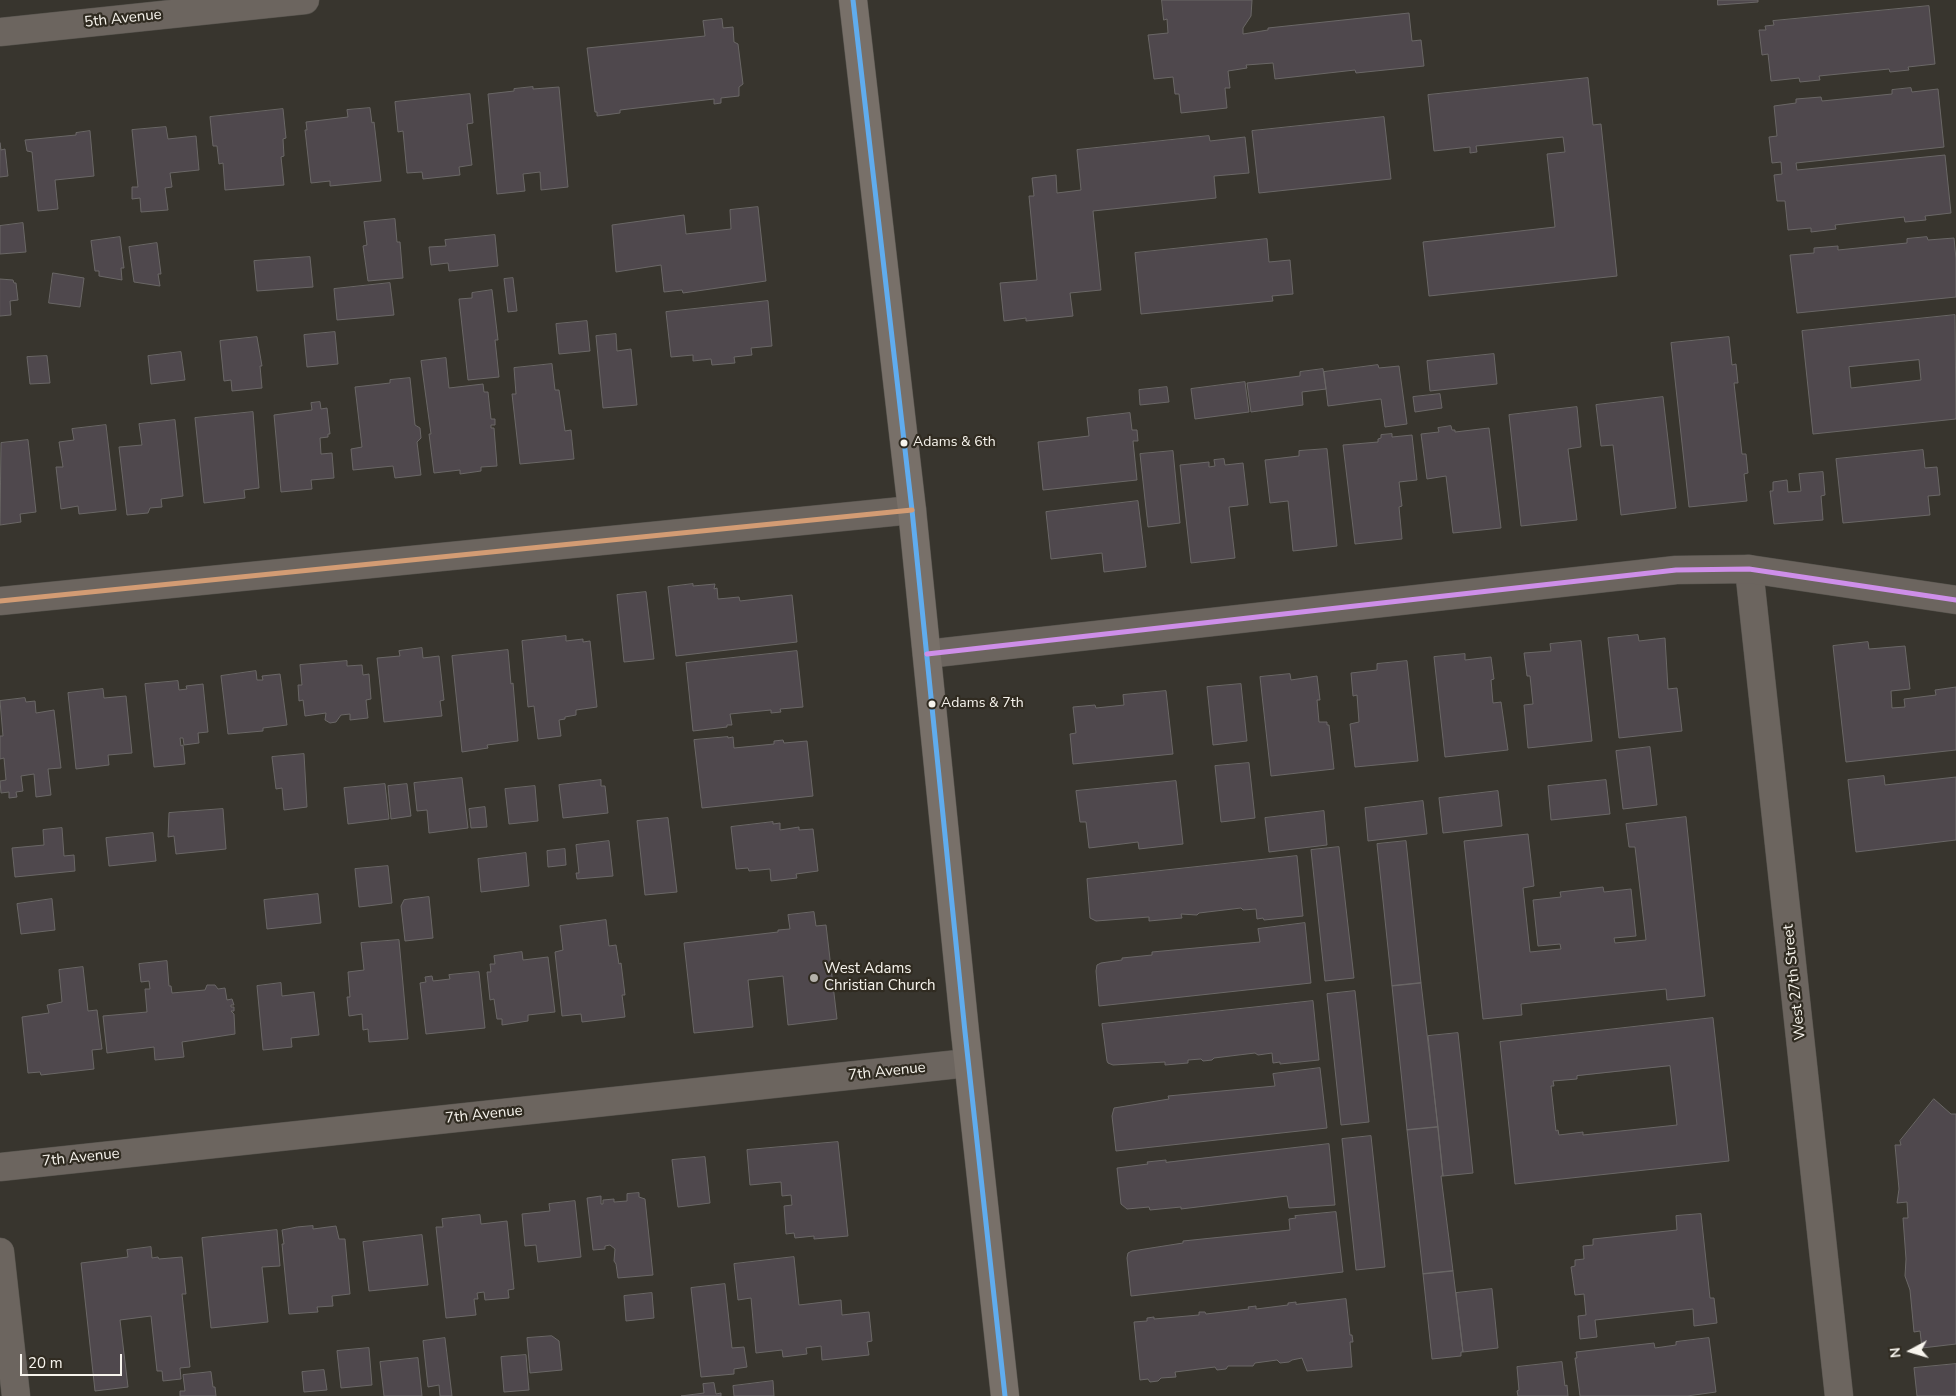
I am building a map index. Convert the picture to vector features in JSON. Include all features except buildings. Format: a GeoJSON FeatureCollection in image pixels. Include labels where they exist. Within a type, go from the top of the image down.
{"type":"FeatureCollection","features":[{"type":"Feature","properties":{"kind":"main road"},"geometry":{"type":"LineString","coordinates":[[853,0],[912,510],[968,1063],[1005,1396]]}},
{"type":"Feature","properties":{"kind":"street","name":"5th Avenue"},"geometry":{"type":"LineString","coordinates":[[0,32],[305,0]]}},
{"type":"Feature","properties":{"kind":"street"},"geometry":{"type":"LineString","coordinates":[[0,601],[912,510]]}},
{"type":"Feature","properties":{"kind":"street"},"geometry":{"type":"LineString","coordinates":[[927,654],[1676,570],[1749,569],[1956,600]]}},
{"type":"Feature","properties":{"kind":"street","name":"West 27th Street"},"geometry":{"type":"LineString","coordinates":[[1749,569],[1840,1396]]}},
{"type":"Feature","properties":{"kind":"street","name":"7th Avenue"},"geometry":{"type":"LineString","coordinates":[[0,1167],[968,1063]]}},
{"type":"Feature","properties":{"kind":"street"},"geometry":{"type":"LineString","coordinates":[[0,1252],[16,1396]]}},
{"type":"Feature","properties":{"kind":"transit line"},"geometry":{"type":"LineString","coordinates":[[853,0],[912,510],[965,1032],[1005,1396]]}},
{"type":"Feature","properties":{"kind":"transit line"},"geometry":{"type":"LineString","coordinates":[[0,601],[912,510]]}},
{"type":"Feature","properties":{"kind":"transit line"},"geometry":{"type":"LineString","coordinates":[[927,654],[1676,570],[1749,569],[1956,600]]}},
{"type":"Feature","properties":{"kind":"place","name":"Adams & 6th"},"geometry":{"type":"Point","coordinates":[904,443]}},
{"type":"Feature","properties":{"kind":"place","name":"Adams & 7th"},"geometry":{"type":"Point","coordinates":[932,704]}},
{"type":"Feature","properties":{"kind":"place","name":"West Adams Christian Church"},"geometry":{"type":"Point","coordinates":[814,978]}}]}
